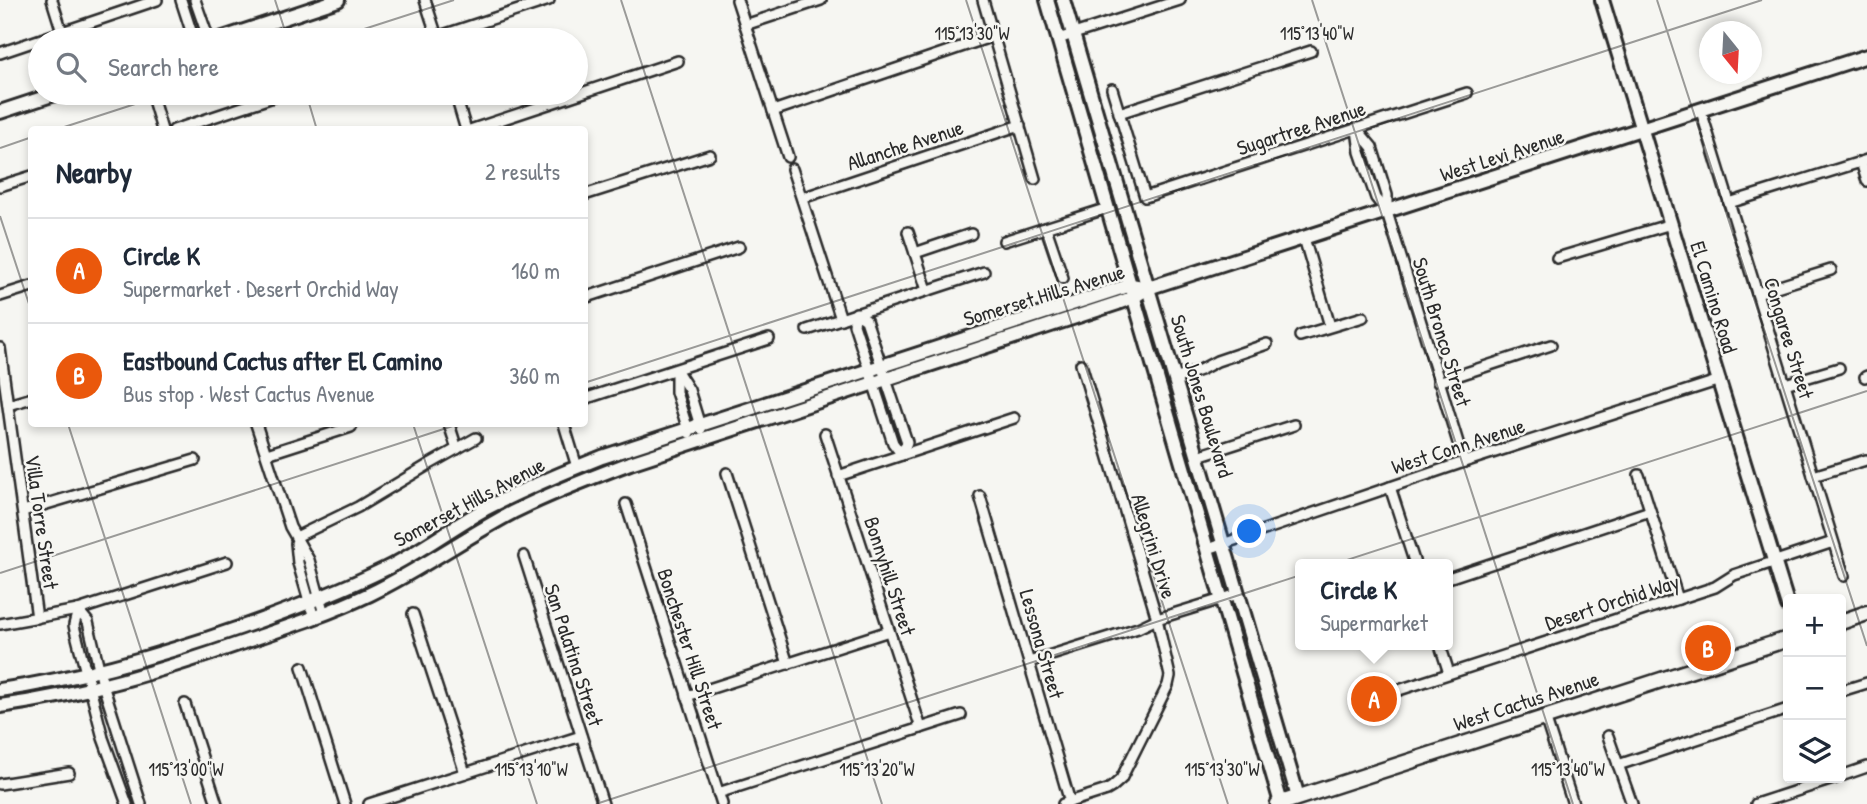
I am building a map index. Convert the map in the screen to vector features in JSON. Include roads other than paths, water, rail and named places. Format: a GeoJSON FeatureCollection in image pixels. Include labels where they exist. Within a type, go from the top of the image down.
{"type":"FeatureCollection","features":[{"type":"Feature","properties":{"kind":"main road"},"geometry":{"type":"LineString","coordinates":[[253,28],[338,0]]}},
{"type":"Feature","properties":{"kind":"main road","name":"South Jones Boulevard"},"geometry":{"type":"LineString","coordinates":[[1047,0],[1280,804]]}},
{"type":"Feature","properties":{"kind":"main road","name":"South Jones Boulevard"},"geometry":{"type":"LineString","coordinates":[[1063,0],[1299,801]]}},
{"type":"Feature","properties":{"kind":"main road","name":"El Camino Road"},"geometry":{"type":"LineString","coordinates":[[1602,0],[1784,594]]}},
{"type":"Feature","properties":{"kind":"main road","name":"West Levi Avenue"},"geometry":{"type":"LineString","coordinates":[[1148,288],[1867,56]]}},
{"type":"Feature","properties":{"kind":"main road"},"geometry":{"type":"LineString","coordinates":[[0,112],[28,103]]}},
{"type":"Feature","properties":{"kind":"main road","name":"Somerset Hills Avenue"},"geometry":{"type":"LineString","coordinates":[[0,690],[93,673],[196,643],[315,601],[387,568],[507,498],[577,467],[694,426],[876,368],[1148,288]]}},
{"type":"Feature","properties":{"kind":"main road","name":"Somerset Hills Avenue"},"geometry":{"type":"LineString","coordinates":[[0,706],[97,686],[217,652],[319,616],[405,576],[494,523],[556,491],[620,467],[880,382],[1132,291]]}},
{"type":"Feature","properties":{"kind":"main road"},"geometry":{"type":"LineString","coordinates":[[1846,620],[1867,613]]}},
{"type":"Feature","properties":{"kind":"main road","name":"West Cactus Avenue"},"geometry":{"type":"LineString","coordinates":[[1280,804],[1299,801],[1783,641]]}},
{"type":"Feature","properties":{"kind":"street"},"geometry":{"type":"LineString","coordinates":[[52,0],[61,28]]}},
{"type":"Feature","properties":{"kind":"street"},"geometry":{"type":"LineString","coordinates":[[72,28],[135,4],[157,0]]}},
{"type":"Feature","properties":{"kind":"street"},"geometry":{"type":"LineString","coordinates":[[181,0],[190,28]]}},
{"type":"Feature","properties":{"kind":"street"},"geometry":{"type":"LineString","coordinates":[[195,0],[205,28]]}},
{"type":"Feature","properties":{"kind":"street"},"geometry":{"type":"LineString","coordinates":[[425,0],[434,28]]}},
{"type":"Feature","properties":{"kind":"street"},"geometry":{"type":"LineString","coordinates":[[469,28],[549,0]]}},
{"type":"Feature","properties":{"kind":"street"},"geometry":{"type":"LineString","coordinates":[[737,0],[788,158]]}},
{"type":"Feature","properties":{"kind":"street"},"geometry":{"type":"LineString","coordinates":[[745,25],[821,0]]}},
{"type":"Feature","properties":{"kind":"street"},"geometry":{"type":"LineString","coordinates":[[983,0],[1035,178]]}},
{"type":"Feature","properties":{"kind":"street"},"geometry":{"type":"LineString","coordinates":[[1058,39],[1180,0]]}},
{"type":"Feature","properties":{"kind":"street"},"geometry":{"type":"LineString","coordinates":[[773,111],[993,36]]}},
{"type":"Feature","properties":{"kind":"street"},"geometry":{"type":"LineString","coordinates":[[0,53],[28,44]]}},
{"type":"Feature","properties":{"kind":"street"},"geometry":{"type":"LineString","coordinates":[[1112,89],[1119,114],[1311,51]]}},
{"type":"Feature","properties":{"kind":"street"},"geometry":{"type":"LineString","coordinates":[[588,91],[678,61]]}},
{"type":"Feature","properties":{"kind":"street","name":"Sugartree Avenue"},"geometry":{"type":"LineString","coordinates":[[1119,114],[1146,197],[1467,93]]}},
{"type":"Feature","properties":{"kind":"street"},"geometry":{"type":"LineString","coordinates":[[155,105],[162,126]]}},
{"type":"Feature","properties":{"kind":"street"},"geometry":{"type":"LineString","coordinates":[[186,126],[249,105]]}},
{"type":"Feature","properties":{"kind":"street"},"geometry":{"type":"LineString","coordinates":[[459,105],[467,126]]}},
{"type":"Feature","properties":{"kind":"street"},"geometry":{"type":"LineString","coordinates":[[480,126],[544,105]]}},
{"type":"Feature","properties":{"kind":"street","name":"Congaree Street"},"geometry":{"type":"LineString","coordinates":[[1701,111],[1844,576]]}},
{"type":"Feature","properties":{"kind":"street","name":"Allanche Avenue"},"geometry":{"type":"LineString","coordinates":[[802,198],[1020,125]]}},
{"type":"Feature","properties":{"kind":"street","name":"South Bronco Street"},"geometry":{"type":"LineString","coordinates":[[1356,128],[1372,147],[1387,195],[1387,212],[1464,462]]}},
{"type":"Feature","properties":{"kind":"street"},"geometry":{"type":"LineString","coordinates":[[588,194],[709,155]]}},
{"type":"Feature","properties":{"kind":"street"},"geometry":{"type":"LineString","coordinates":[[1729,203],[1864,161],[1867,181]]}},
{"type":"Feature","properties":{"kind":"street"},"geometry":{"type":"LineString","coordinates":[[792,169],[841,319]]}},
{"type":"Feature","properties":{"kind":"street"},"geometry":{"type":"LineString","coordinates":[[0,186],[28,177]]}},
{"type":"Feature","properties":{"kind":"street"},"geometry":{"type":"LineString","coordinates":[[1004,241],[1108,208]]}},
{"type":"Feature","properties":{"kind":"street"},"geometry":{"type":"LineString","coordinates":[[1557,258],[1671,224]]}},
{"type":"Feature","properties":{"kind":"street"},"geometry":{"type":"LineString","coordinates":[[1046,228],[1063,278]]}},
{"type":"Feature","properties":{"kind":"street"},"geometry":{"type":"LineString","coordinates":[[908,232],[927,290]]}},
{"type":"Feature","properties":{"kind":"street"},"geometry":{"type":"LineString","coordinates":[[915,253],[971,234]]}},
{"type":"Feature","properties":{"kind":"street"},"geometry":{"type":"LineString","coordinates":[[1304,238],[1330,327]]}},
{"type":"Feature","properties":{"kind":"street"},"geometry":{"type":"LineString","coordinates":[[588,297],[739,247]]}},
{"type":"Feature","properties":{"kind":"street"},"geometry":{"type":"LineString","coordinates":[[1757,293],[1831,271]]}},
{"type":"Feature","properties":{"kind":"street"},"geometry":{"type":"LineString","coordinates":[[807,330],[984,272]]}},
{"type":"Feature","properties":{"kind":"street"},"geometry":{"type":"LineString","coordinates":[[0,296],[28,287]]}},
{"type":"Feature","properties":{"kind":"street"},"geometry":{"type":"LineString","coordinates":[[856,313],[866,320],[880,382],[907,442],[902,455]]}},
{"type":"Feature","properties":{"kind":"street"},"geometry":{"type":"LineString","coordinates":[[1300,336],[1363,317]]}},
{"type":"Feature","properties":{"kind":"street"},"geometry":{"type":"LineString","coordinates":[[588,398],[769,340]]}},
{"type":"Feature","properties":{"kind":"street"},"geometry":{"type":"LineString","coordinates":[[1175,379],[1267,344]]}},
{"type":"Feature","properties":{"kind":"street"},"geometry":{"type":"LineString","coordinates":[[1438,382],[1551,345]]}},
{"type":"Feature","properties":{"kind":"street","name":"Villa Torre Street"},"geometry":{"type":"LineString","coordinates":[[0,348],[37,618]]}},
{"type":"Feature","properties":{"kind":"street","name":"Allegrini Drive"},"geometry":{"type":"LineString","coordinates":[[1067,803],[1107,790],[1121,779],[1170,676],[1157,619],[1081,364]]}},
{"type":"Feature","properties":{"kind":"street"},"geometry":{"type":"LineString","coordinates":[[1785,384],[1839,368]]}},
{"type":"Feature","properties":{"kind":"street"},"geometry":{"type":"LineString","coordinates":[[676,370],[689,390],[698,441]]}},
{"type":"Feature","properties":{"kind":"street","name":"West Conn Avenue"},"geometry":{"type":"LineString","coordinates":[[1208,549],[1464,462],[1720,380]]}},
{"type":"Feature","properties":{"kind":"street"},"geometry":{"type":"LineString","coordinates":[[8,405],[28,399]]}},
{"type":"Feature","properties":{"kind":"street"},"geometry":{"type":"LineString","coordinates":[[838,476],[1014,418]]}},
{"type":"Feature","properties":{"kind":"street"},"geometry":{"type":"LineString","coordinates":[[1198,456],[1294,425]]}},
{"type":"Feature","properties":{"kind":"street"},"geometry":{"type":"LineString","coordinates":[[257,427],[290,527],[309,560],[319,616]]}},
{"type":"Feature","properties":{"kind":"street"},"geometry":{"type":"LineString","coordinates":[[267,454],[351,427]]}},
{"type":"Feature","properties":{"kind":"street"},"geometry":{"type":"LineString","coordinates":[[451,427],[457,449]]}},
{"type":"Feature","properties":{"kind":"street"},"geometry":{"type":"LineString","coordinates":[[565,427],[577,467]]}},
{"type":"Feature","properties":{"kind":"street","name":"Bonnyhill Street"},"geometry":{"type":"LineString","coordinates":[[825,434],[921,728]]}},
{"type":"Feature","properties":{"kind":"street"},"geometry":{"type":"LineString","coordinates":[[296,537],[358,508],[477,438]]}},
{"type":"Feature","properties":{"kind":"street"},"geometry":{"type":"LineString","coordinates":[[23,511],[195,460]]}},
{"type":"Feature","properties":{"kind":"street"},"geometry":{"type":"LineString","coordinates":[[1813,476],[1866,460]]}},
{"type":"Feature","properties":{"kind":"street"},"geometry":{"type":"LineString","coordinates":[[727,473],[788,664]]}},
{"type":"Feature","properties":{"kind":"street"},"geometry":{"type":"LineString","coordinates":[[1639,475],[1678,599]]}},
{"type":"Feature","properties":{"kind":"street"},"geometry":{"type":"LineString","coordinates":[[1390,487],[1413,559]]}},
{"type":"Feature","properties":{"kind":"street","name":"Lessona Street"},"geometry":{"type":"LineString","coordinates":[[980,496],[1067,803]]}},
{"type":"Feature","properties":{"kind":"street","name":"Bonchester Hill Street"},"geometry":{"type":"LineString","coordinates":[[626,504],[722,804]]}},
{"type":"Feature","properties":{"kind":"street"},"geometry":{"type":"LineString","coordinates":[[1453,576],[1650,511]]}},
{"type":"Feature","properties":{"kind":"street","name":"Desert Orchid Way"},"geometry":{"type":"LineString","coordinates":[[1399,690],[1715,587],[1734,575],[1833,542]]}},
{"type":"Feature","properties":{"kind":"street","name":"San Palatina Street"},"geometry":{"type":"LineString","coordinates":[[524,556],[602,804]]}},
{"type":"Feature","properties":{"kind":"street"},"geometry":{"type":"LineString","coordinates":[[0,624],[78,610],[227,562]]}},
{"type":"Feature","properties":{"kind":"street"},"geometry":{"type":"LineString","coordinates":[[1029,662],[1238,593]]}},
{"type":"Feature","properties":{"kind":"street"},"geometry":{"type":"LineString","coordinates":[[78,610],[88,622],[93,673],[141,804]]}},
{"type":"Feature","properties":{"kind":"street"},"geometry":{"type":"LineString","coordinates":[[413,614],[465,773]]}},
{"type":"Feature","properties":{"kind":"street"},"geometry":{"type":"LineString","coordinates":[[687,696],[889,631]]}},
{"type":"Feature","properties":{"kind":"street"},"geometry":{"type":"LineString","coordinates":[[1442,650],[1449,673]]}},
{"type":"Feature","properties":{"kind":"street"},"geometry":{"type":"LineString","coordinates":[[302,667],[345,804]]}},
{"type":"Feature","properties":{"kind":"street"},"geometry":{"type":"LineString","coordinates":[[1846,689],[1867,683]]}},
{"type":"Feature","properties":{"kind":"street"},"geometry":{"type":"LineString","coordinates":[[97,686],[103,738],[127,804]]}},
{"type":"Feature","properties":{"kind":"street"},"geometry":{"type":"LineString","coordinates":[[185,704],[217,804]]}},
{"type":"Feature","properties":{"kind":"street"},"geometry":{"type":"LineString","coordinates":[[1618,765],[1783,711]]}},
{"type":"Feature","properties":{"kind":"street"},"geometry":{"type":"LineString","coordinates":[[718,793],[961,715]]}},
{"type":"Feature","properties":{"kind":"street"},"geometry":{"type":"LineString","coordinates":[[1545,718],[1573,804]]}},
{"type":"Feature","properties":{"kind":"street"},"geometry":{"type":"LineString","coordinates":[[369,804],[581,736]]}},
{"type":"Feature","properties":{"kind":"street"},"geometry":{"type":"LineString","coordinates":[[1608,736],[1632,804]]}},
{"type":"Feature","properties":{"kind":"street"},"geometry":{"type":"LineString","coordinates":[[1846,774],[1867,767]]}},
{"type":"Feature","properties":{"kind":"street"},"geometry":{"type":"LineString","coordinates":[[0,784],[69,772]]}},
{"type":"Feature","properties":{"kind":"street"},"geometry":{"type":"LineString","coordinates":[[1756,804],[1821,783]]}},
{"type":"Feature","properties":{"kind":"place","name":"Eastbound Cactus after El Camino"},"geometry":{"type":"Point","coordinates":[1708,648]}},
{"type":"Feature","properties":{"kind":"place","name":"Circle K"},"geometry":{"type":"Point","coordinates":[1374,699]}}]}
